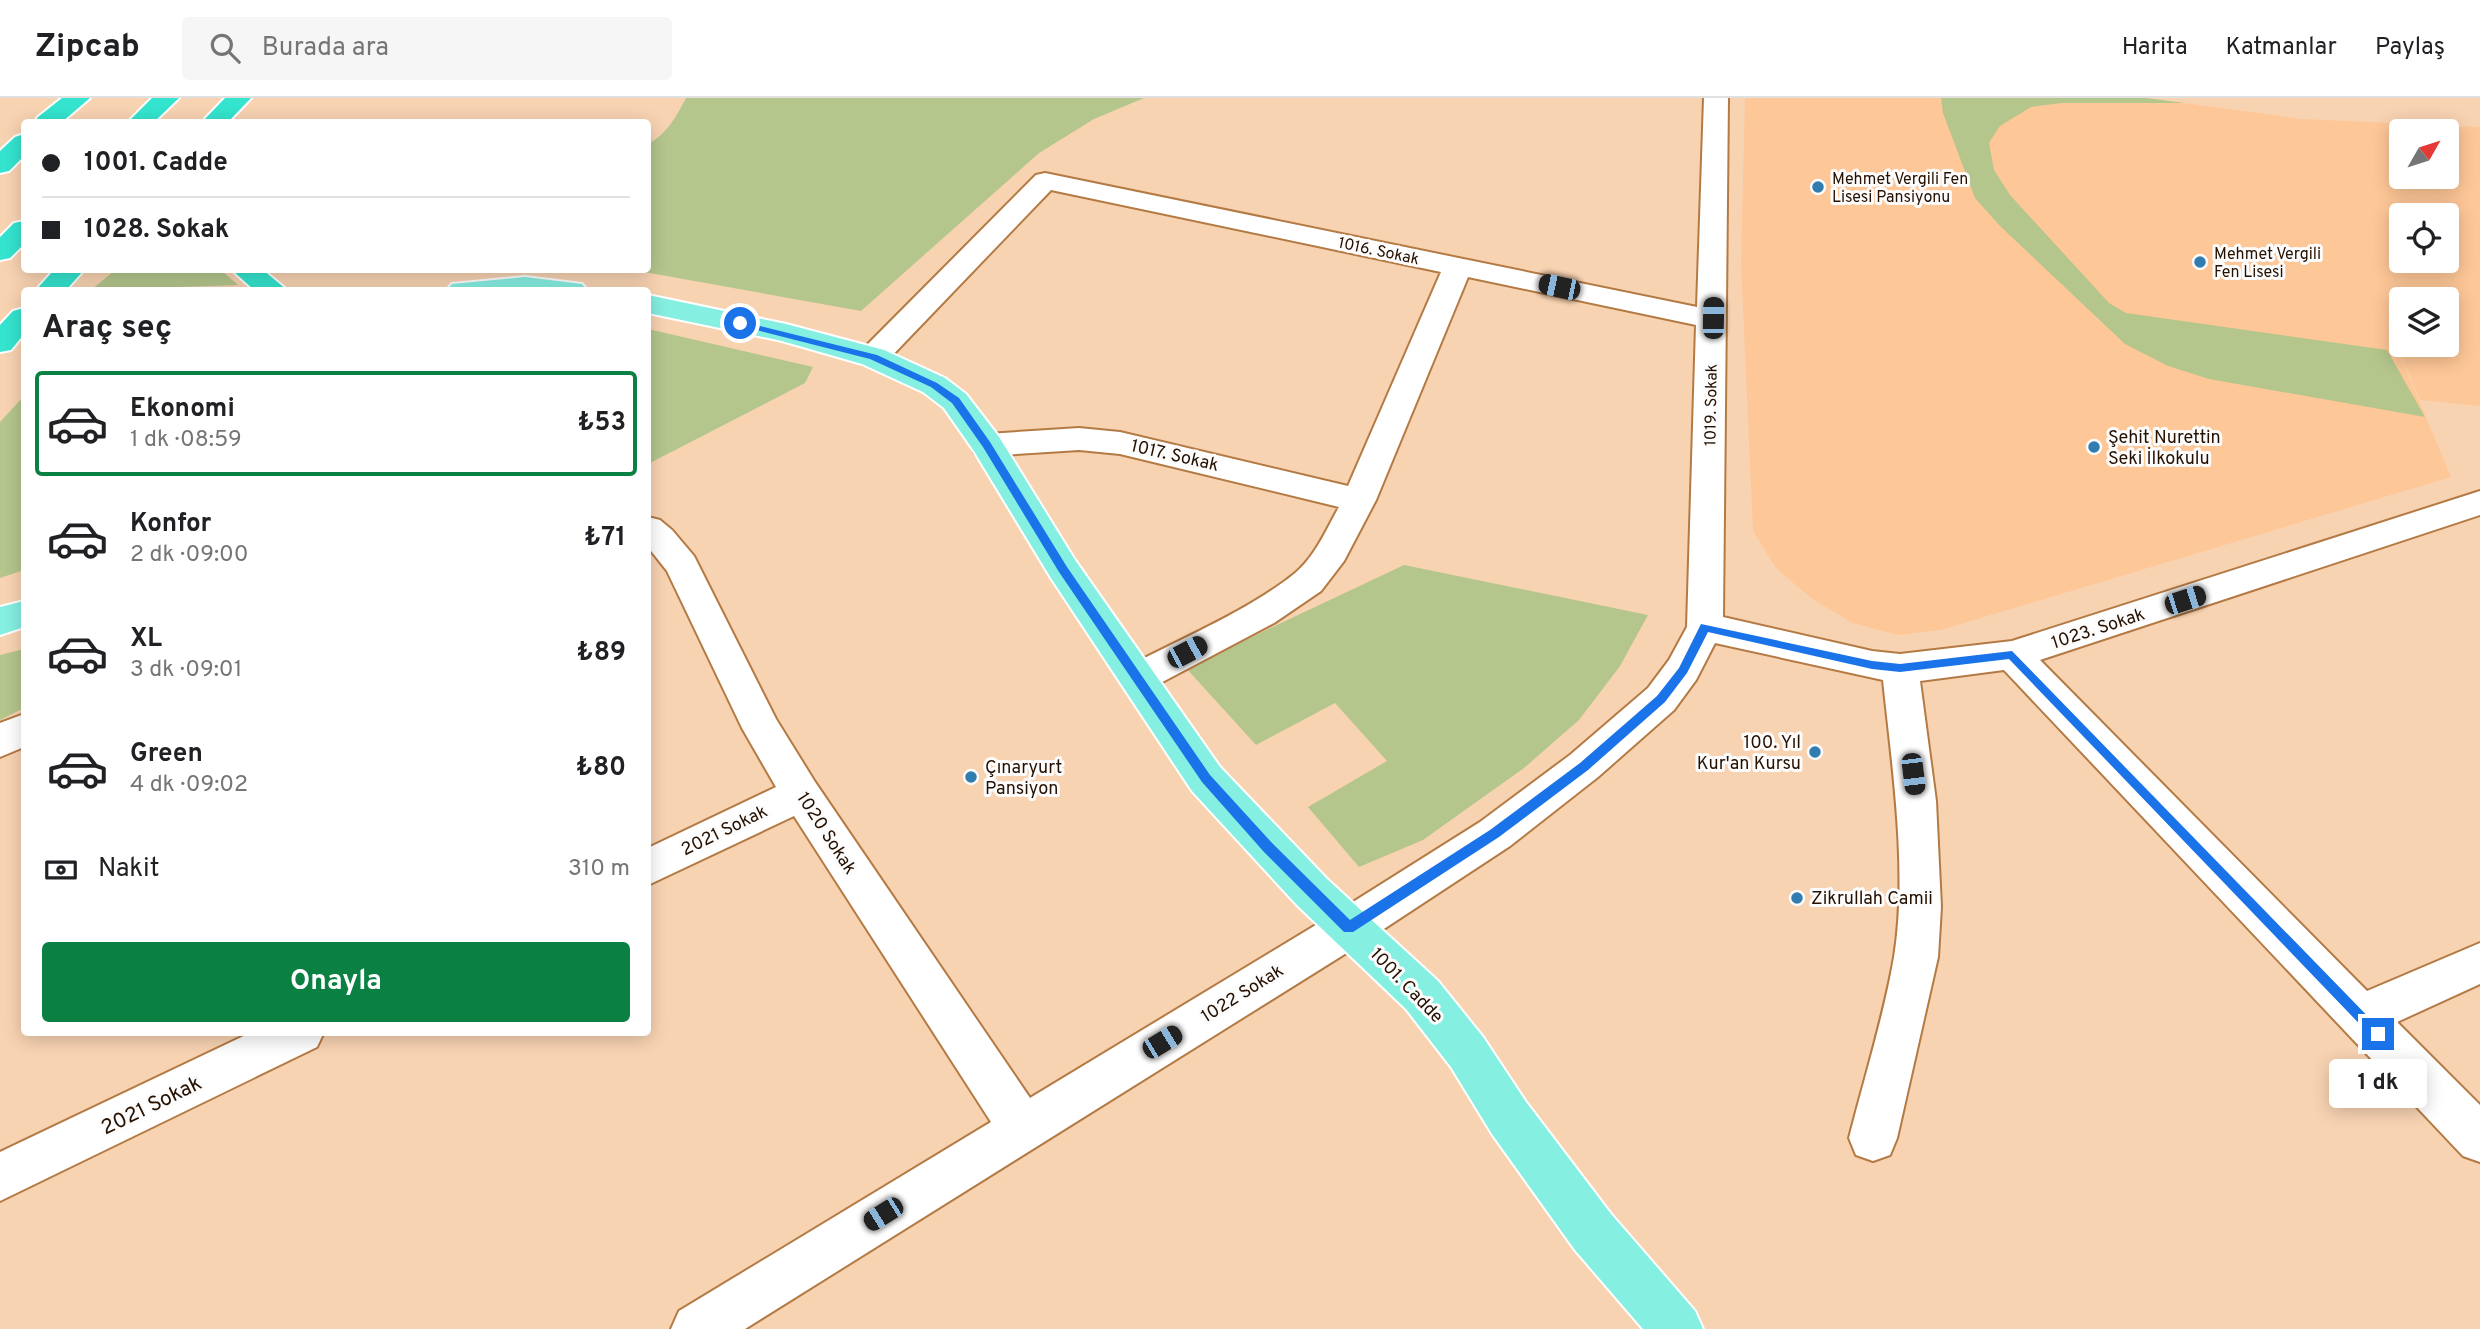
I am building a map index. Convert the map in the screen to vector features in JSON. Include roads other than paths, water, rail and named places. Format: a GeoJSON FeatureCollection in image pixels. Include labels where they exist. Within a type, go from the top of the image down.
{"type":"FeatureCollection","features":[{"type":"Feature","properties":{"kind":"highway"},"geometry":{"type":"LineString","coordinates":[[51,119],[78,98]]}},
{"type":"Feature","properties":{"kind":"highway"},"geometry":{"type":"LineString","coordinates":[[143,119],[167,98]]}},
{"type":"Feature","properties":{"kind":"highway"},"geometry":{"type":"LineString","coordinates":[[217,119],[239,98]]}},
{"type":"Feature","properties":{"kind":"highway"},"geometry":{"type":"LineString","coordinates":[[0,165],[21,145]]}},
{"type":"Feature","properties":{"kind":"highway"},"geometry":{"type":"LineString","coordinates":[[0,252],[21,232]]}},
{"type":"Feature","properties":{"kind":"highway"},"geometry":{"type":"LineString","coordinates":[[53,287],[67,273]]}},
{"type":"Feature","properties":{"kind":"highway"},"geometry":{"type":"LineString","coordinates":[[250,273],[268,287]]}},
{"type":"Feature","properties":{"kind":"highway"},"geometry":{"type":"LineString","coordinates":[[0,343],[21,320]]}},
{"type":"Feature","properties":{"kind":"highway"},"geometry":{"type":"LineString","coordinates":[[0,363],[21,353]]}},
{"type":"Feature","properties":{"kind":"main road"},"geometry":{"type":"LineString","coordinates":[[510,287],[537,287]]}},
{"type":"Feature","properties":{"kind":"main road","name":"1001. Cadde"},"geometry":{"type":"LineString","coordinates":[[651,305],[786,333],[873,357],[934,385],[956,401],[987,445],[1063,569],[1206,779],[1269,848],[1349,928],[1422,995],[1468,1052],[1509,1118],[1593,1232],[1677,1329]]}},
{"type":"Feature","properties":{"kind":"main road"},"geometry":{"type":"LineString","coordinates":[[0,621],[21,615]]}},
{"type":"Feature","properties":{"kind":"street","name":"1019. Sokak"},"geometry":{"type":"LineString","coordinates":[[1704,627],[1716,98]]}},
{"type":"Feature","properties":{"kind":"street","name":"1016. Sokak"},"geometry":{"type":"LineString","coordinates":[[873,357],[1045,181],[1713,318]]}},
{"type":"Feature","properties":{"kind":"street"},"geometry":{"type":"LineString","coordinates":[[1138,678],[1261,613],[1308,582],[1332,552],[1359,500],[1458,266]]}},
{"type":"Feature","properties":{"kind":"street","name":"1017. Sokak"},"geometry":{"type":"LineString","coordinates":[[987,445],[1079,439],[1120,443],[1359,500]]}},
{"type":"Feature","properties":{"kind":"street","name":"1023. Sokak"},"geometry":{"type":"LineString","coordinates":[[1704,627],[1872,665],[1900,668],[2012,655],[2474,512]]}},
{"type":"Feature","properties":{"kind":"street","name":"1020 Sokak"},"geometry":{"type":"LineString","coordinates":[[651,532],[682,565],[761,728],[801,794],[1023,1128]]}},
{"type":"Feature","properties":{"kind":"street","name":"1022 Sokak"},"geometry":{"type":"LineString","coordinates":[[697,1329],[1349,928],[1494,834],[1584,766],[1661,699],[1683,670],[1704,627]]}},
{"type":"Feature","properties":{"kind":"street"},"geometry":{"type":"LineString","coordinates":[[2012,655],[2480,1139]]}},
{"type":"Feature","properties":{"kind":"street"},"geometry":{"type":"LineString","coordinates":[[1873,1138],[1916,957],[1920,907],[1916,800],[1900,668]]}},
{"type":"Feature","properties":{"kind":"street"},"geometry":{"type":"LineString","coordinates":[[0,741],[21,730]]}},
{"type":"Feature","properties":{"kind":"street","name":"2021 Sokak"},"geometry":{"type":"LineString","coordinates":[[651,866],[801,794]]}},
{"type":"Feature","properties":{"kind":"street"},"geometry":{"type":"LineString","coordinates":[[2361,1016],[2480,962]]}},
{"type":"Feature","properties":{"kind":"street","name":"2021 Sokak"},"geometry":{"type":"LineString","coordinates":[[0,1177],[293,1036]]}},
{"type":"Feature","properties":{"kind":"place","name":"Mehmet Vergili Fen Lisesi Pansiyonu"},"geometry":{"type":"Point","coordinates":[1818,187]}},
{"type":"Feature","properties":{"kind":"place","name":"Mehmet Vergili Fen Lisesi"},"geometry":{"type":"Point","coordinates":[2200,262]}},
{"type":"Feature","properties":{"kind":"place","name":"Şehit Nurettin Seki İlkokulu"},"geometry":{"type":"Point","coordinates":[2094,447]}},
{"type":"Feature","properties":{"kind":"place","name":"100. Yıl Kur'an Kursu"},"geometry":{"type":"Point","coordinates":[1815,752]}},
{"type":"Feature","properties":{"kind":"place","name":"Çınaryurt Pansiyon"},"geometry":{"type":"Point","coordinates":[971,777]}},
{"type":"Feature","properties":{"kind":"place","name":"Zikrullah Camii"},"geometry":{"type":"Point","coordinates":[1797,898]}}]}
